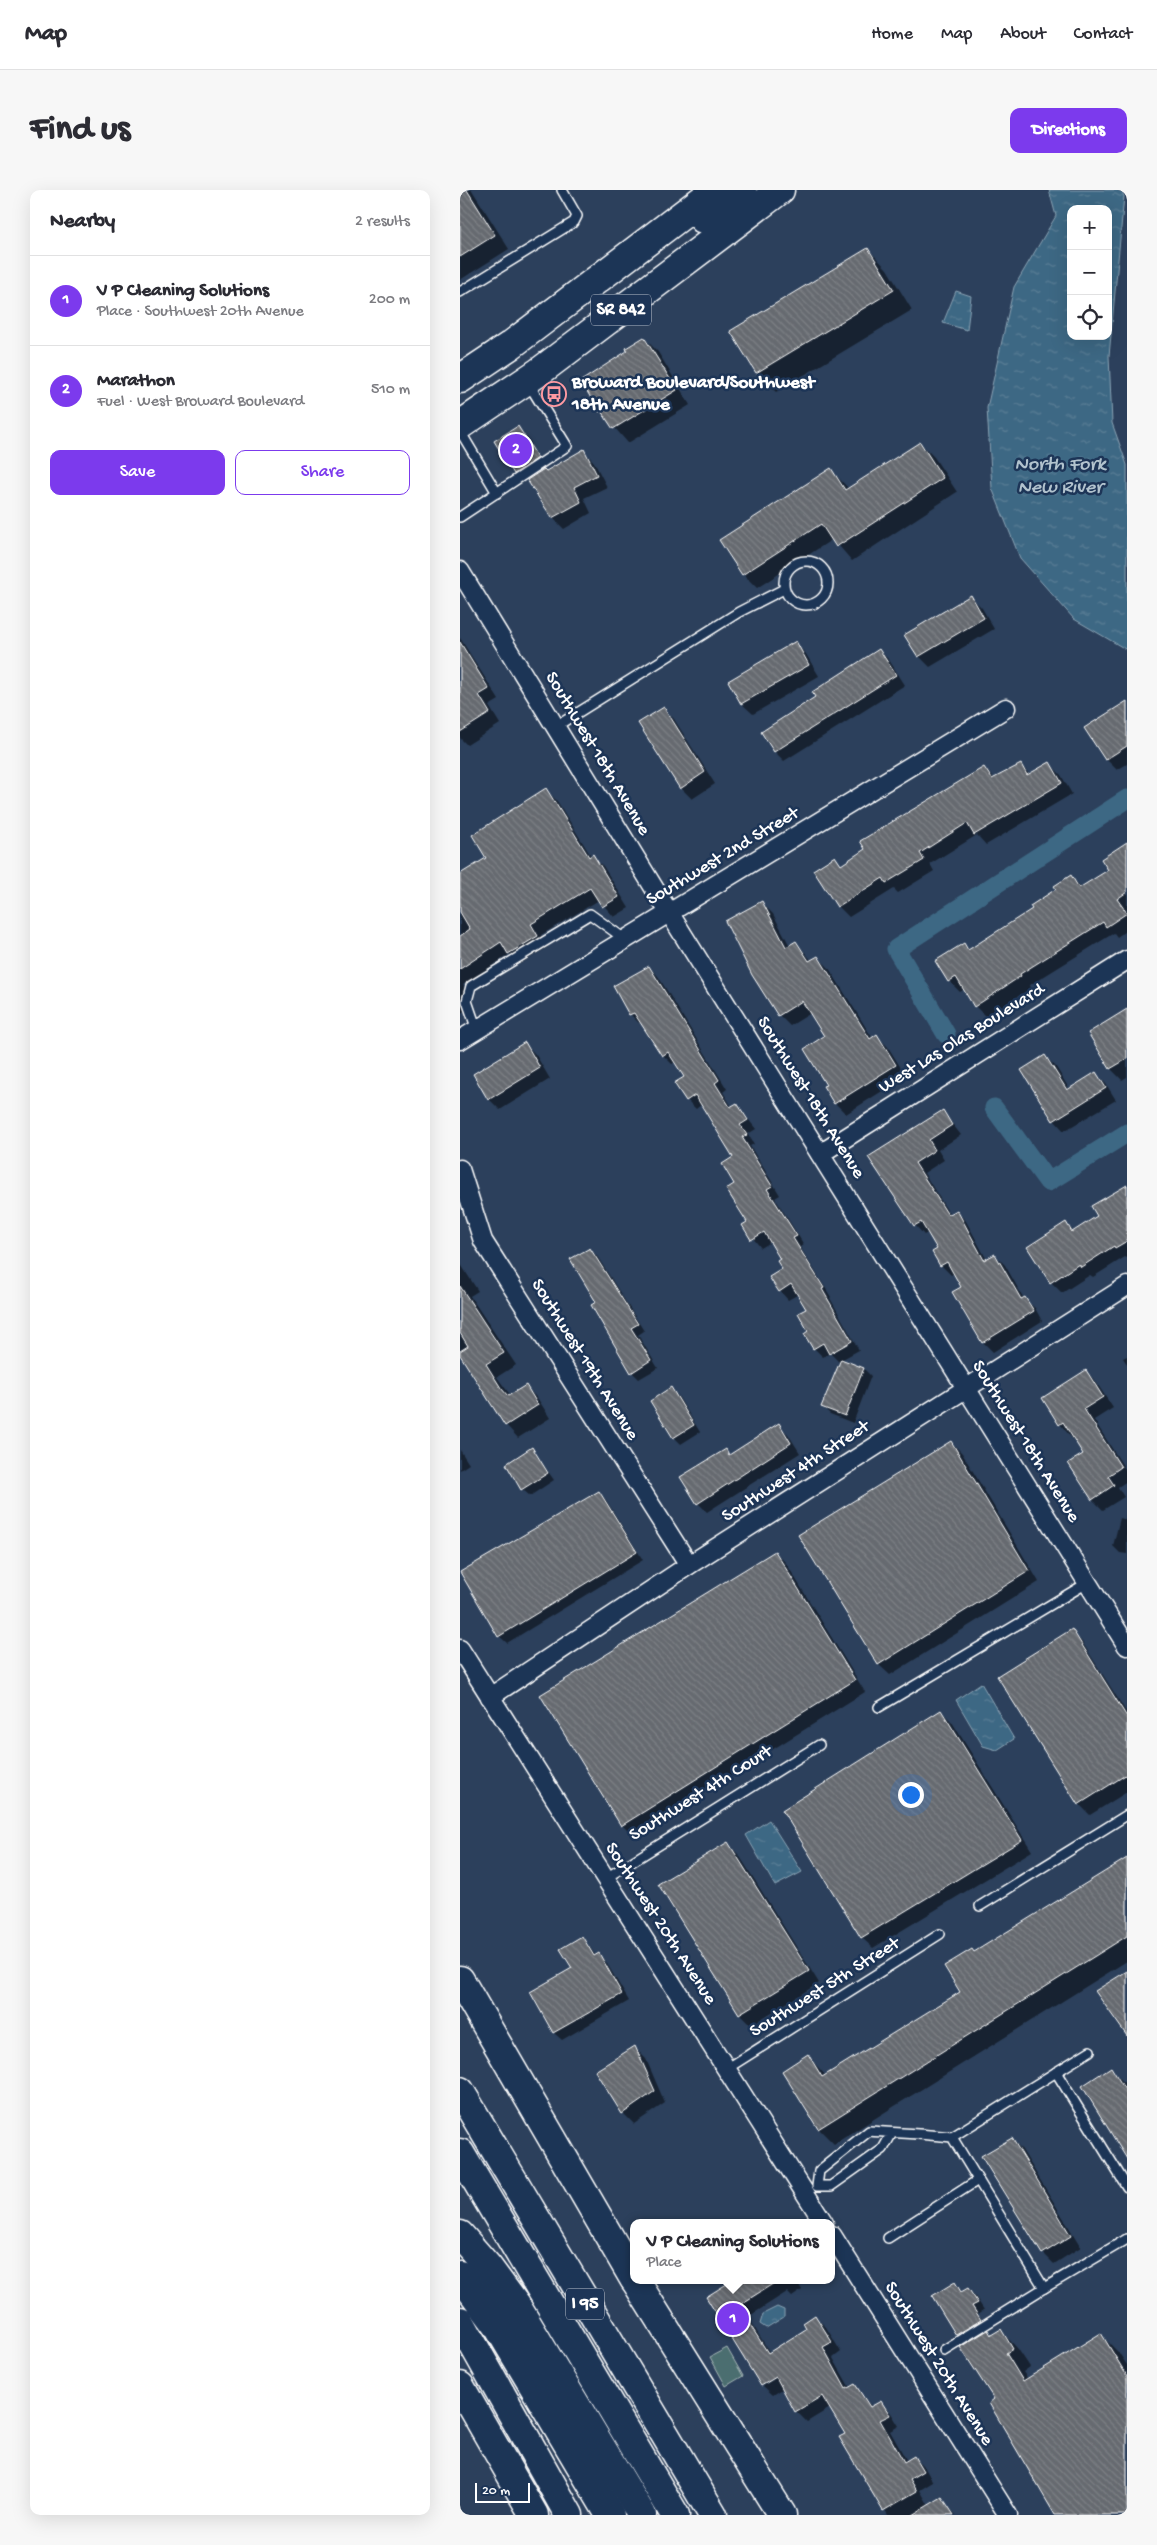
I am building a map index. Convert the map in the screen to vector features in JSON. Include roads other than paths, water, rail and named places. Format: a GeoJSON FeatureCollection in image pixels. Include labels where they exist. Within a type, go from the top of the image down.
{"type":"FeatureCollection","features":[{"type":"Feature","properties":{"kind":"main road","name":"SR 842"},"geometry":{"type":"LineString","coordinates":[[460,379],[511,345],[715,190]]}},
{"type":"Feature","properties":{"kind":"main road"},"geometry":{"type":"LineString","coordinates":[[664,277],[663,260],[668,244],[742,190]]}},
{"type":"Feature","properties":{"kind":"main road","name":"SR 842"},"geometry":{"type":"LineString","coordinates":[[460,425],[527,381],[780,190]]}},
{"type":"Feature","properties":{"kind":"main road"},"geometry":{"type":"LineString","coordinates":[[460,1980],[630,2271]]}},
{"type":"Feature","properties":{"kind":"main road","name":"I 95"},"geometry":{"type":"LineString","coordinates":[[460,2091],[713,2515]]}},
{"type":"Feature","properties":{"kind":"main road"},"geometry":{"type":"LineString","coordinates":[[460,2153],[675,2515]]}},
{"type":"Feature","properties":{"kind":"main road"},"geometry":{"type":"LineString","coordinates":[[460,2235],[504,2286],[610,2515]]}},
{"type":"Feature","properties":{"kind":"main road"},"geometry":{"type":"LineString","coordinates":[[460,2275],[497,2325],[558,2400],[642,2515]]}},
{"type":"Feature","properties":{"kind":"main road"},"geometry":{"type":"LineString","coordinates":[[638,2284],[782,2515]]}},
{"type":"Feature","properties":{"kind":"main road"},"geometry":{"type":"LineString","coordinates":[[460,2321],[568,2515]]}},
{"type":"Feature","properties":{"kind":"main road"},"geometry":{"type":"LineString","coordinates":[[460,2386],[534,2515]]}},
{"type":"Feature","properties":{"kind":"street","name":"Southwest 18th Avenue"},"geometry":{"type":"LineString","coordinates":[[460,571],[670,914],[1087,1583],[1122,1626],[1127,1646]]}},
{"type":"Feature","properties":{"kind":"street","name":"Southwest 2nd Street"},"geometry":{"type":"LineString","coordinates":[[460,1040],[1006,708]]}},
{"type":"Feature","properties":{"kind":"street","name":"West Las Olas Boulevard"},"geometry":{"type":"LineString","coordinates":[[820,1154],[1127,960]]}},
{"type":"Feature","properties":{"kind":"street","name":"Southwest 19th Avenue"},"geometry":{"type":"LineString","coordinates":[[460,1169],[483,1241],[689,1566]]}},
{"type":"Feature","properties":{"kind":"street","name":"Southwest 4th Street"},"geometry":{"type":"LineString","coordinates":[[490,1697],[966,1387],[1127,1286]]}},
{"type":"Feature","properties":{"kind":"street","name":"Southwest 20th Avenue"},"geometry":{"type":"LineString","coordinates":[[460,1649],[728,2068],[811,2189],[822,2219]]}},
{"type":"Feature","properties":{"kind":"street","name":"Southwest 20th Avenue"},"geometry":{"type":"LineString","coordinates":[[835,2240],[1008,2515]]}},
{"type":"Feature","properties":{"kind":"lane"},"geometry":{"type":"LineString","coordinates":[[460,292],[574,222],[577,216],[562,190]]}},
{"type":"Feature","properties":{"kind":"lane"},"geometry":{"type":"LineString","coordinates":[[460,517],[567,446],[527,381]]}},
{"type":"Feature","properties":{"kind":"lane"},"geometry":{"type":"LineString","coordinates":[[460,431],[497,493]]}},
{"type":"Feature","properties":{"kind":"lane"},"geometry":{"type":"LineString","coordinates":[[802,561],[816,564],[826,575],[827,590],[818,601],[812,604],[805,605],[792,601],[784,589],[785,575],[788,569],[802,561]]}},
{"type":"Feature","properties":{"kind":"lane"},"geometry":{"type":"LineString","coordinates":[[556,727],[739,612],[784,589]]}},
{"type":"Feature","properties":{"kind":"lane"},"geometry":{"type":"LineString","coordinates":[[476,1030],[467,1001],[471,986],[590,914],[626,940]]}},
{"type":"Feature","properties":{"kind":"lane"},"geometry":{"type":"LineString","coordinates":[[878,1707],[1087,1583]]}},
{"type":"Feature","properties":{"kind":"lane","name":"Southwest 4th Court"},"geometry":{"type":"LineString","coordinates":[[606,1878],[819,1745]]}},
{"type":"Feature","properties":{"kind":"lane"},"geometry":{"type":"LineString","coordinates":[[980,1906],[1127,1815]]}},
{"type":"Feature","properties":{"kind":"lane","name":"Southwest 5th Street"},"geometry":{"type":"LineString","coordinates":[[728,2068],[940,1934]]}},
{"type":"Feature","properties":{"kind":"lane"},"geometry":{"type":"LineString","coordinates":[[811,2189],[819,2171],[869,2131],[952,2137],[1090,2051]]}},
{"type":"Feature","properties":{"kind":"lane"},"geometry":{"type":"LineString","coordinates":[[1056,2072],[1127,2187]]}},
{"type":"Feature","properties":{"kind":"lane"},"geometry":{"type":"LineString","coordinates":[[811,2189],[831,2186],[883,2149],[892,2133]]}},
{"type":"Feature","properties":{"kind":"lane"},"geometry":{"type":"LineString","coordinates":[[952,2137],[1044,2288]]}},
{"type":"Feature","properties":{"kind":"lane"},"geometry":{"type":"LineString","coordinates":[[888,2238],[978,2180]]}},
{"type":"Feature","properties":{"kind":"lane"},"geometry":{"type":"LineString","coordinates":[[944,2350],[1127,2239]]}},
{"type":"Feature","properties":{"kind":"water","name":"North Fork New River"},"geometry":{"type":"Polygon","coordinates":[[[1049,190],[1121,190],[1124,196],[1112,324],[1112,205],[1067,205],[1067,340],[1110,340],[1109,356],[1112,423],[1127,465],[1127,650],[1074,619],[1020,558],[992,488],[987,408],[1014,287],[1056,216],[1049,190]]]}},
{"type":"Feature","properties":{"kind":"water"},"geometry":{"type":"Polygon","coordinates":[[[956,291],[971,296],[967,330],[943,323],[956,291]]]}},
{"type":"Feature","properties":{"kind":"water"},"geometry":{"type":"Polygon","coordinates":[[[981,1683],[1014,1739],[997,1750],[983,1746],[956,1700],[981,1683]]]}},
{"type":"Feature","properties":{"kind":"water"},"geometry":{"type":"Polygon","coordinates":[[[769,1820],[802,1872],[775,1886],[746,1835],[769,1820]]]}},
{"type":"Feature","properties":{"kind":"water"},"geometry":{"type":"Polygon","coordinates":[[[777,2307],[784,2310],[784,2317],[766,2328],[760,2324],[763,2314],[777,2307]]]}},
{"type":"Feature","properties":{"kind":"waterway"},"geometry":{"type":"LineString","coordinates":[[946,1034],[896,949],[1127,799]]}},
{"type":"Feature","properties":{"kind":"waterway"},"geometry":{"type":"LineString","coordinates":[[994,1108],[1048,1182],[1127,1133]]}},
{"type":"Feature","properties":{"kind":"place","name":"Broward Boulevard/Southwest 18th Avenue"},"geometry":{"type":"Point","coordinates":[554,394]}},
{"type":"Feature","properties":{"kind":"place","name":"Marathon"},"geometry":{"type":"Point","coordinates":[516,450]}},
{"type":"Feature","properties":{"kind":"place","name":"V P Cleaning Solutions"},"geometry":{"type":"Point","coordinates":[733,2319]}}]}
